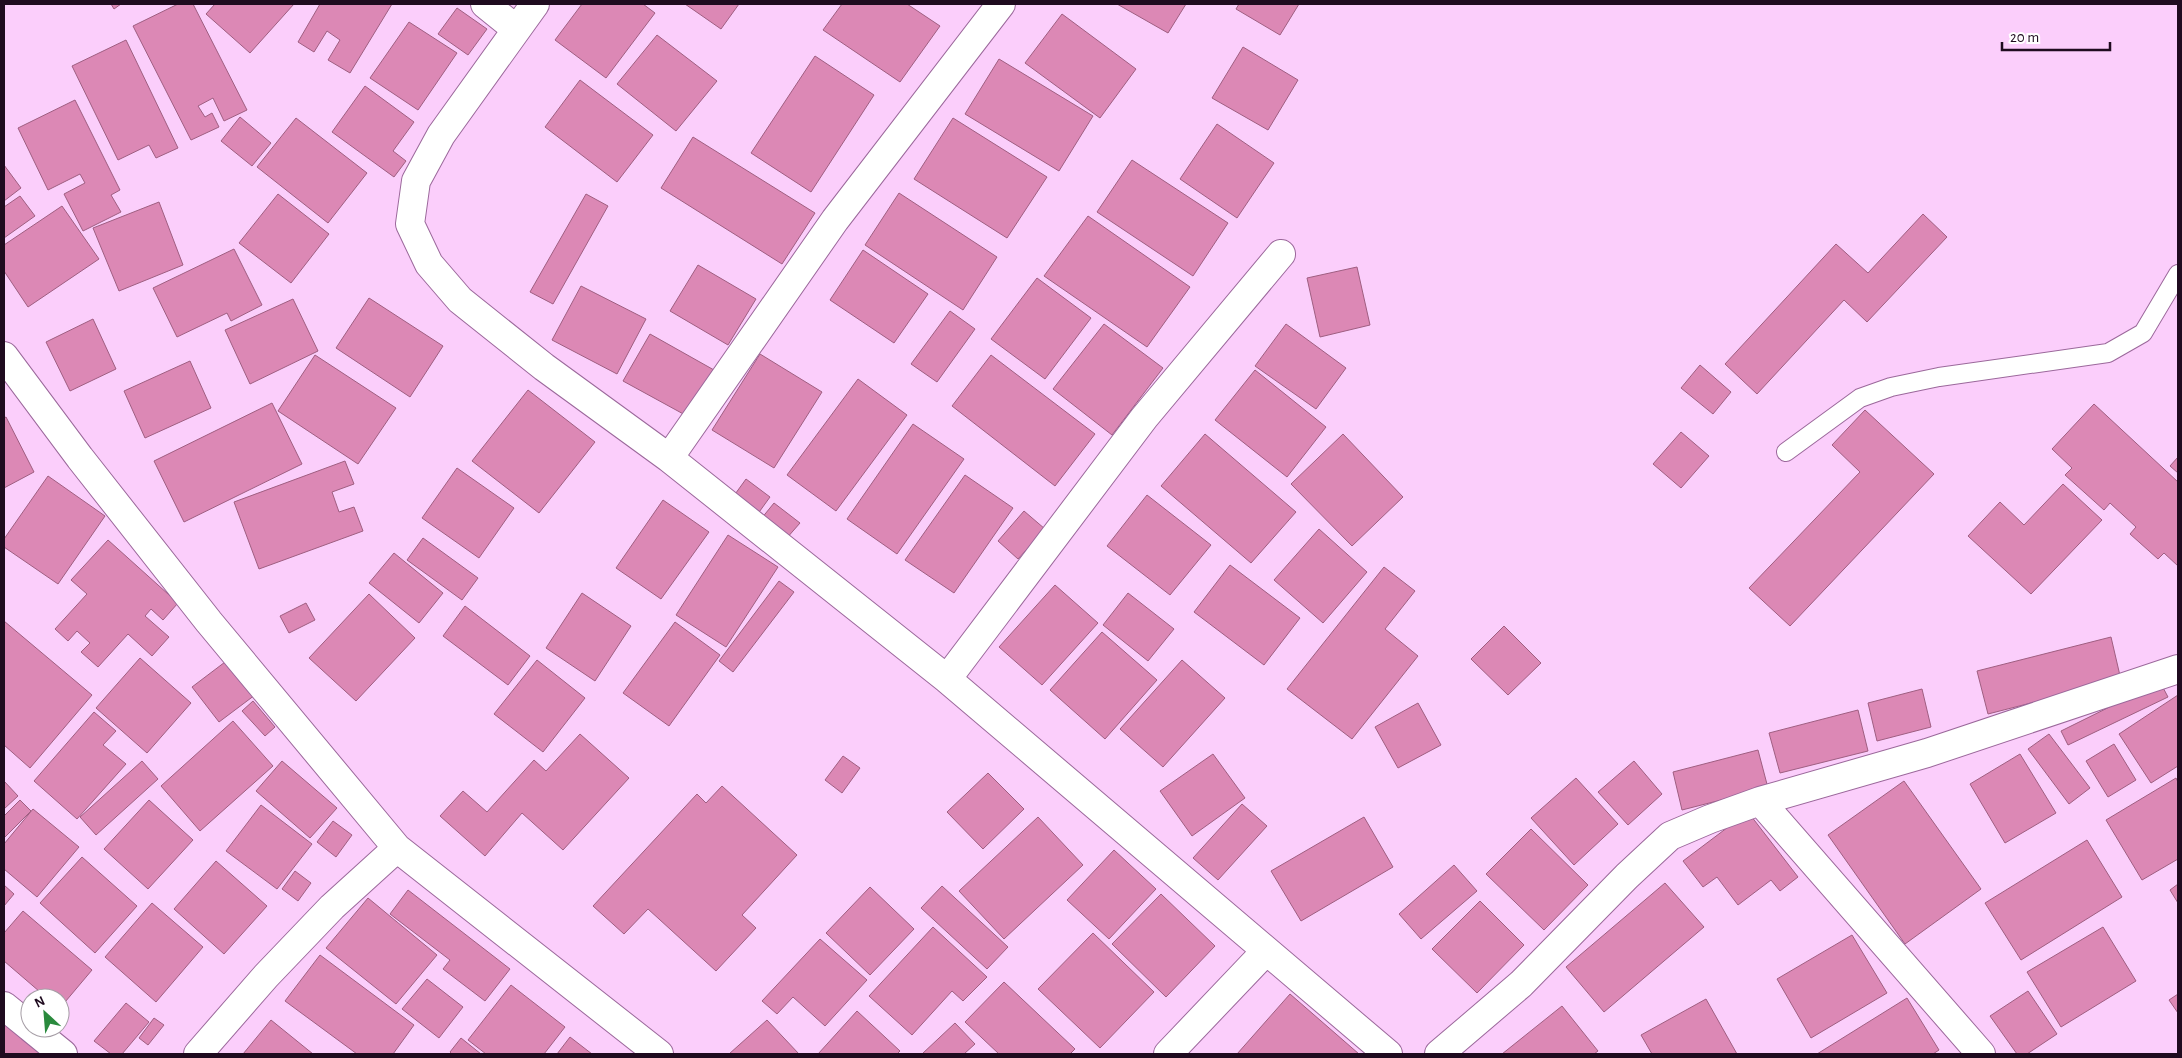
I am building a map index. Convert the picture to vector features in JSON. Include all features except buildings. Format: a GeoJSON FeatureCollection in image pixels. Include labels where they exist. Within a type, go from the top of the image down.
{"type":"FeatureCollection","features":[{"type":"Feature","properties":{"kind":"street"},"geometry":{"type":"LineString","coordinates":[[485,4],[516,29]]}},
{"type":"Feature","properties":{"kind":"street"},"geometry":{"type":"LineString","coordinates":[[535,4],[441,135],[416,181],[410,224],[428,264],[460,300],[544,367],[669,458],[947,679],[1388,1054]]}},
{"type":"Feature","properties":{"kind":"street"},"geometry":{"type":"LineString","coordinates":[[669,458],[835,220],[1000,4]]}},
{"type":"Feature","properties":{"kind":"street"},"geometry":{"type":"LineString","coordinates":[[947,679],[1144,418],[1281,254]]}},
{"type":"Feature","properties":{"kind":"street"},"geometry":{"type":"LineString","coordinates":[[4,356],[80,458],[209,622],[396,848],[659,1054]]}},
{"type":"Feature","properties":{"kind":"street"},"geometry":{"type":"LineString","coordinates":[[1439,1054],[1521,984],[1627,876],[1670,836],[1760,801],[1927,753],[2178,669]]}},
{"type":"Feature","properties":{"kind":"street"},"geometry":{"type":"LineString","coordinates":[[1760,801],[1981,1054]]}},
{"type":"Feature","properties":{"kind":"street"},"geometry":{"type":"LineString","coordinates":[[198,1054],[266,976],[332,906],[396,848]]}},
{"type":"Feature","properties":{"kind":"street"},"geometry":{"type":"LineString","coordinates":[[1168,1054],[1266,951]]}},
{"type":"Feature","properties":{"kind":"street"},"geometry":{"type":"LineString","coordinates":[[4,1006],[20,1020]]}},
{"type":"Feature","properties":{"kind":"street"},"geometry":{"type":"LineString","coordinates":[[43,1038],[64,1054]]}},
{"type":"Feature","properties":{"kind":"lane"},"geometry":{"type":"LineString","coordinates":[[1786,452],[1860,398],[1891,387],[1956,374],[2108,353],[2143,333],[2178,274]]}}]}
